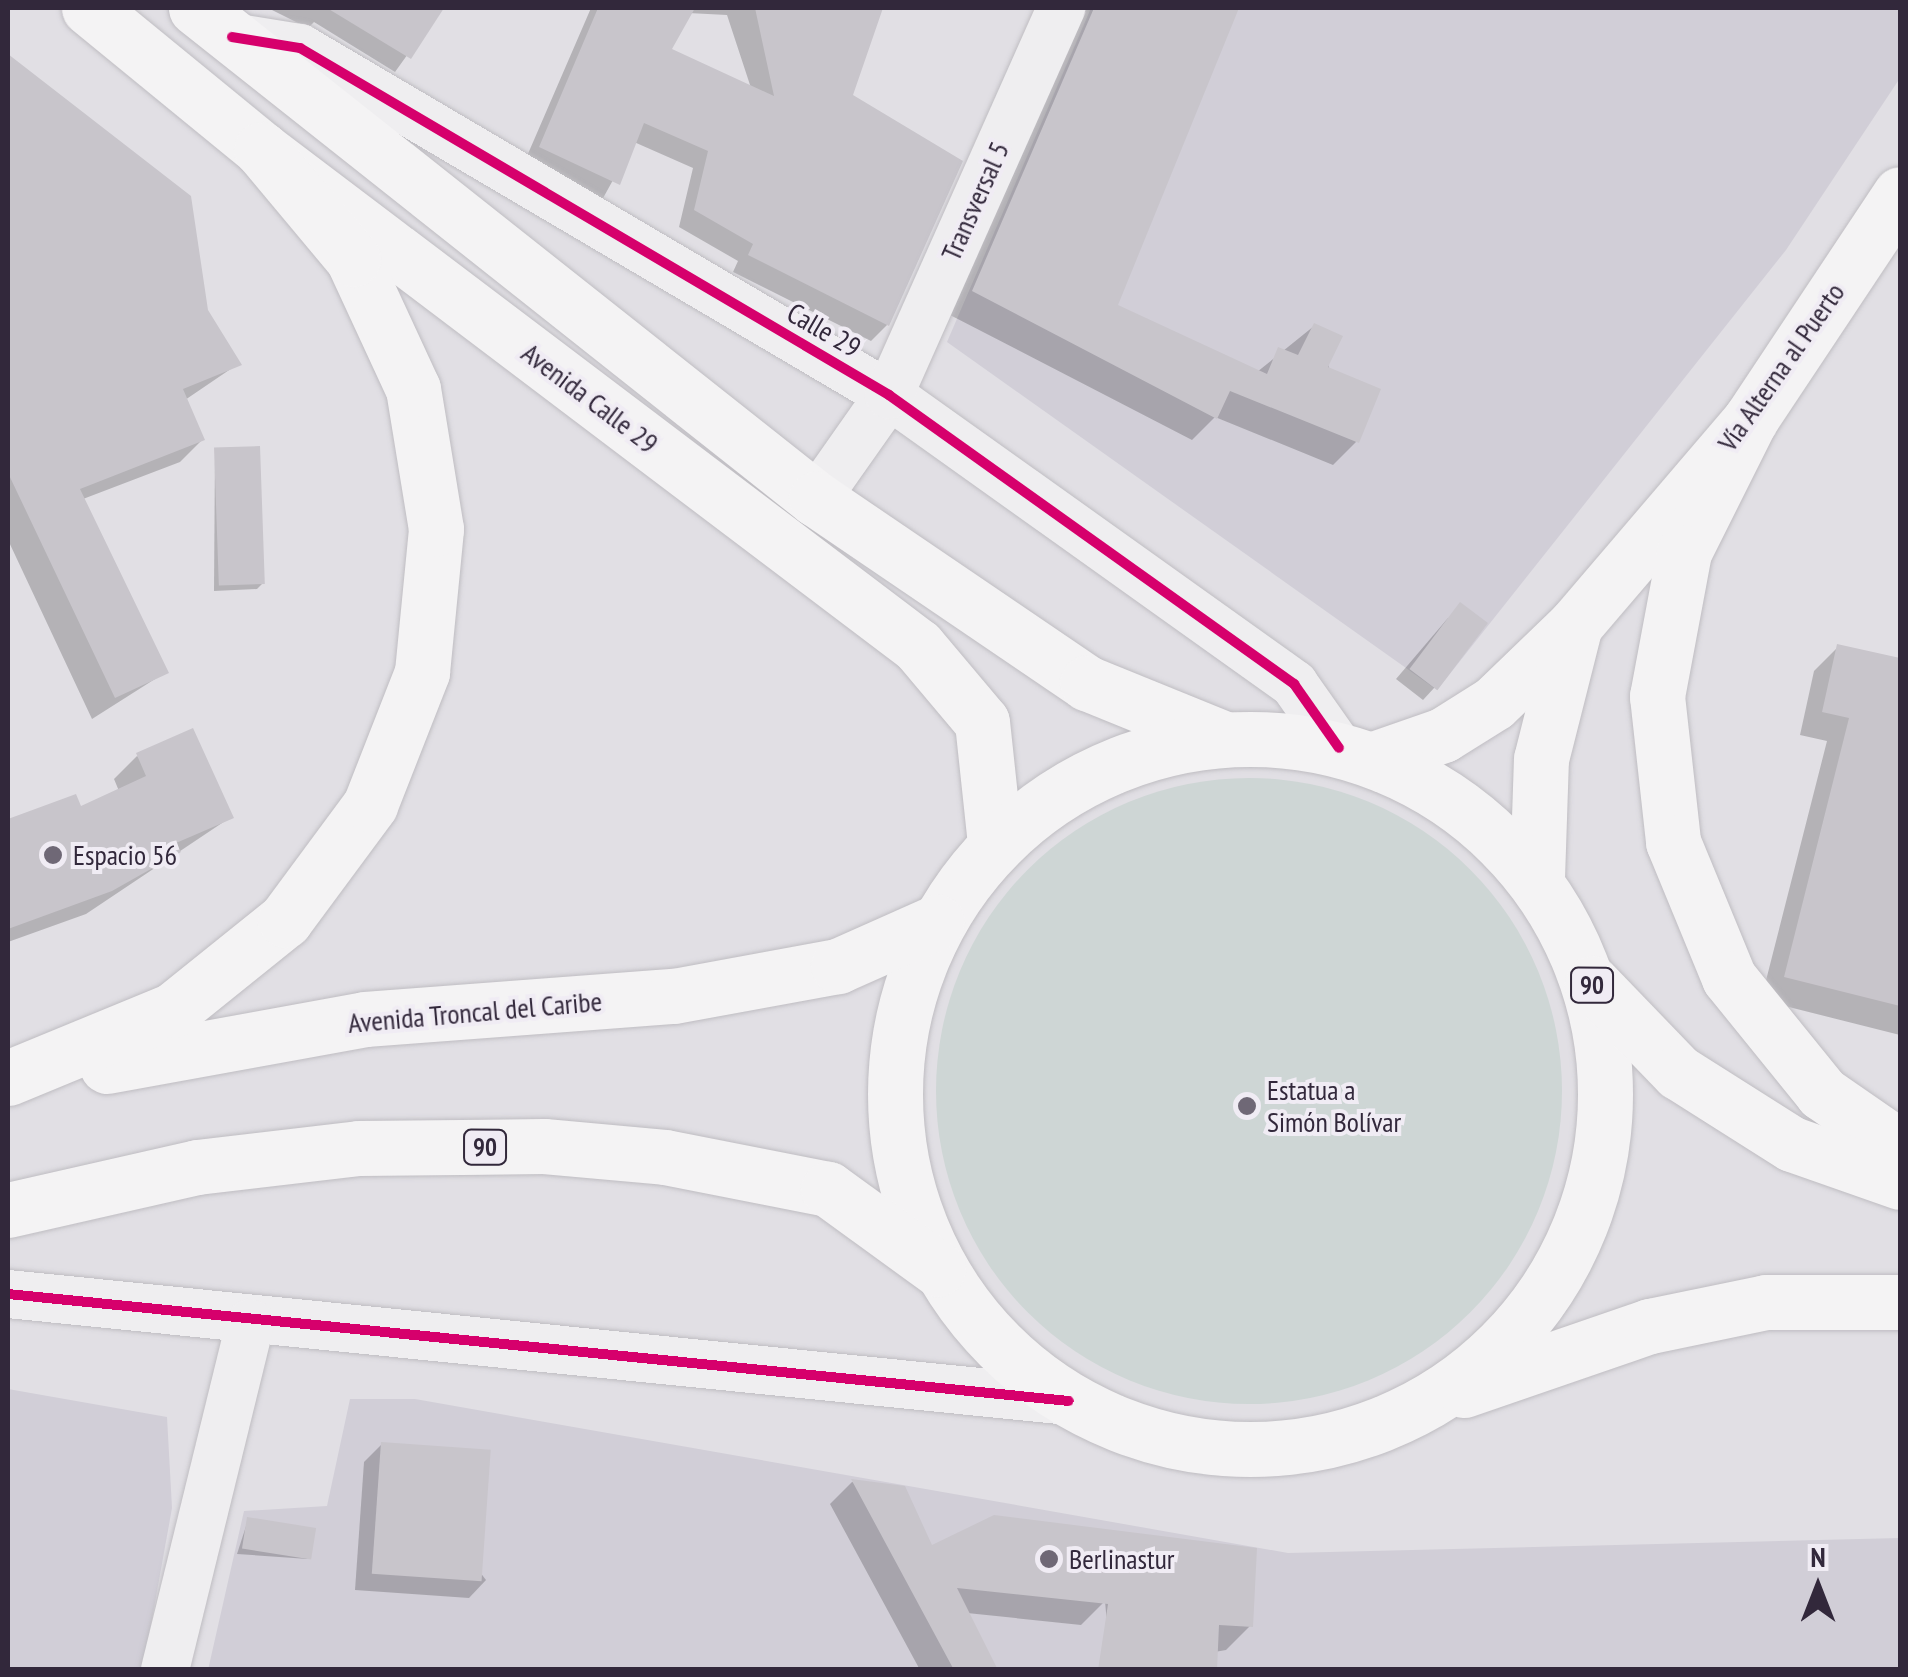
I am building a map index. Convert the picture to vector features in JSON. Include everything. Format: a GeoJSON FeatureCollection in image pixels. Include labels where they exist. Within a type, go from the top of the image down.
{"type":"FeatureCollection","features":[{"type":"Feature","properties":{"kind":"main road","name":"Avenida Calle 29"},"geometry":{"type":"LineString","coordinates":[[90,8],[261,149],[918,646],[982,722],[995,844]]}},
{"type":"Feature","properties":{"kind":"main road"},"geometry":{"type":"LineString","coordinates":[[214,22],[816,499],[1087,683],[1226,739]]}},
{"type":"Feature","properties":{"kind":"main road"},"geometry":{"type":"LineString","coordinates":[[8,1078],[173,1010],[285,920],[370,805],[422,672],[436,530],[413,389],[353,259],[261,149]]}},
{"type":"Feature","properties":{"kind":"main road","name":"Vía Alterna al Puerto"},"geometry":{"type":"LineString","coordinates":[[1356,753],[1443,735],[1494,702],[1575,625],[1750,420],[1900,194]]}},
{"type":"Feature","properties":{"kind":"main road"},"geometry":{"type":"LineString","coordinates":[[1750,420],[1684,552],[1657,696],[1673,842],[1729,978],[1822,1093],[1900,1147]]}},
{"type":"Feature","properties":{"kind":"main road","name":"Vía Alterna al Puerto"},"geometry":{"type":"LineString","coordinates":[[1536,878],[1541,759],[1575,625]]}},
{"type":"Feature","properties":{"kind":"main road","name":"90"},"geometry":{"type":"LineString","coordinates":[[938,1269],[894,1132],[908,989],[937,922],[995,844],[1062,791],[1141,755],[1226,739],[1356,753],[1464,806],[1536,878],[1592,984],[1678,1072],[1792,1144],[1900,1182]]}},
{"type":"Feature","properties":{"kind":"main road","name":"Avenida Troncal del Caribe"},"geometry":{"type":"LineString","coordinates":[[8,1090],[366,1019],[692,993],[838,966],[937,922]]}},
{"type":"Feature","properties":{"kind":"main road","name":"90"},"geometry":{"type":"LineString","coordinates":[[1437,1398],[1528,1321],[1588,1218],[1610,1102],[1592,984]]}},
{"type":"Feature","properties":{"kind":"main road","name":"90"},"geometry":{"type":"LineString","coordinates":[[8,1210],[197,1166],[359,1148],[544,1146],[665,1156],[828,1189],[938,1269],[994,1343],[1068,1400],[1139,1433],[1214,1449],[1367,1432],[1437,1398],[1650,1326],[1766,1302],[1900,1302]]}},
{"type":"Feature","properties":{"kind":"street","name":"Transversal 5"},"geometry":{"type":"LineString","coordinates":[[816,499],[889,395],[1061,8]]}},
{"type":"Feature","properties":{"kind":"street","name":"Calle 29"},"geometry":{"type":"LineString","coordinates":[[214,22],[300,48],[889,395],[1294,684],[1356,753]]}},
{"type":"Feature","properties":{"kind":"street"},"geometry":{"type":"LineString","coordinates":[[8,1294],[250,1323],[1068,1400]]}},
{"type":"Feature","properties":{"kind":"street"},"geometry":{"type":"LineString","coordinates":[[165,1670],[250,1323]]}},
{"type":"Feature","properties":{"kind":"shaded area"},"geometry":{"type":"Polygon","coordinates":[[[1091,8],[1900,8],[1900,78],[1786,250],[1437,690],[947,342],[1091,8]]]}},
{"type":"Feature","properties":{"kind":"shaded area"},"geometry":{"type":"Polygon","coordinates":[[[1249,778],[1310,784],[1369,802],[1423,831],[1470,870],[1509,917],[1538,971],[1556,1030],[1562,1091],[1556,1152],[1538,1211],[1509,1265],[1470,1312],[1423,1351],[1369,1380],[1310,1398],[1249,1404],[1188,1398],[1129,1380],[1075,1351],[1028,1312],[989,1265],[960,1211],[942,1152],[936,1091],[942,1030],[960,971],[989,917],[1028,870],[1075,831],[1129,802],[1188,784],[1249,778]]]}},
{"type":"Feature","properties":{"kind":"shaded area"},"geometry":{"type":"Polygon","coordinates":[[[8,1389],[167,1417],[172,1508],[143,1669],[8,1669],[8,1389]]]}},
{"type":"Feature","properties":{"kind":"shaded area"},"geometry":{"type":"Polygon","coordinates":[[[350,1399],[415,1399],[1288,1553],[1900,1538],[1900,1669],[208,1670],[244,1511],[327,1506],[350,1399]]]}},
{"type":"Feature","properties":{"kind":"building"},"geometry":{"type":"Polygon","coordinates":[[[327,8],[444,8],[411,59],[327,8]]]}},
{"type":"Feature","properties":{"kind":"building"},"geometry":{"type":"Polygon","coordinates":[[[598,8],[695,8],[672,49],[774,96],[755,8],[883,8],[853,95],[963,161],[889,326],[748,255],[753,244],[694,210],[708,151],[644,123],[620,185],[539,147],[598,8]]]}},
{"type":"Feature","properties":{"kind":"building"},"geometry":{"type":"Polygon","coordinates":[[[1094,8],[1239,8],[1118,305],[1267,374],[1278,347],[1298,355],[1314,323],[1343,336],[1328,367],[1381,389],[1359,443],[1230,391],[1217,419],[972,291],[1094,8]]]}},
{"type":"Feature","properties":{"kind":"building"},"geometry":{"type":"Polygon","coordinates":[[[8,54],[191,196],[208,310],[242,365],[183,389],[205,440],[80,489],[169,673],[115,698],[8,473],[8,54]]]}},
{"type":"Feature","properties":{"kind":"building"},"geometry":{"type":"Polygon","coordinates":[[[260,446],[265,584],[219,586],[214,448],[260,446]]]}},
{"type":"Feature","properties":{"kind":"building"},"geometry":{"type":"Polygon","coordinates":[[[1460,602],[1488,623],[1437,690],[1409,669],[1460,602]]]}},
{"type":"Feature","properties":{"kind":"building"},"geometry":{"type":"Polygon","coordinates":[[[1837,644],[1900,658],[1900,1006],[1784,977],[1849,718],[1822,712],[1837,644]]]}},
{"type":"Feature","properties":{"kind":"building"},"geometry":{"type":"Polygon","coordinates":[[[193,728],[234,818],[176,843],[181,852],[112,891],[8,929],[8,819],[76,794],[81,806],[146,776],[136,753],[193,728]]]}},
{"type":"Feature","properties":{"kind":"building"},"geometry":{"type":"Polygon","coordinates":[[[381,1442],[491,1450],[482,1581],[372,1574],[381,1442]]]}},
{"type":"Feature","properties":{"kind":"building"},"geometry":{"type":"Polygon","coordinates":[[[851,1479],[905,1486],[932,1545],[994,1515],[1257,1548],[1253,1627],[1219,1625],[1217,1670],[1098,1670],[1108,1604],[957,1588],[998,1670],[954,1670],[851,1479]]]}},
{"type":"Feature","properties":{"kind":"building"},"geometry":{"type":"Polygon","coordinates":[[[247,1517],[316,1528],[311,1560],[242,1549],[247,1517]]]}},
{"type":"Feature","properties":{"kind":"cycle path"},"geometry":{"type":"LineString","coordinates":[[232,37],[300,48],[889,395],[1294,684],[1339,748]]}},
{"type":"Feature","properties":{"kind":"cycle path"},"geometry":{"type":"LineString","coordinates":[[8,1294],[1069,1401]]}},
{"type":"Feature","properties":{"kind":"place","name":"Espacio 56"},"geometry":{"type":"Point","coordinates":[53,855]}},
{"type":"Feature","properties":{"kind":"place","name":"Estatua a Simón Bolívar"},"geometry":{"type":"Point","coordinates":[1247,1106]}},
{"type":"Feature","properties":{"kind":"place","name":"Berlinastur"},"geometry":{"type":"Point","coordinates":[1049,1559]}}]}
